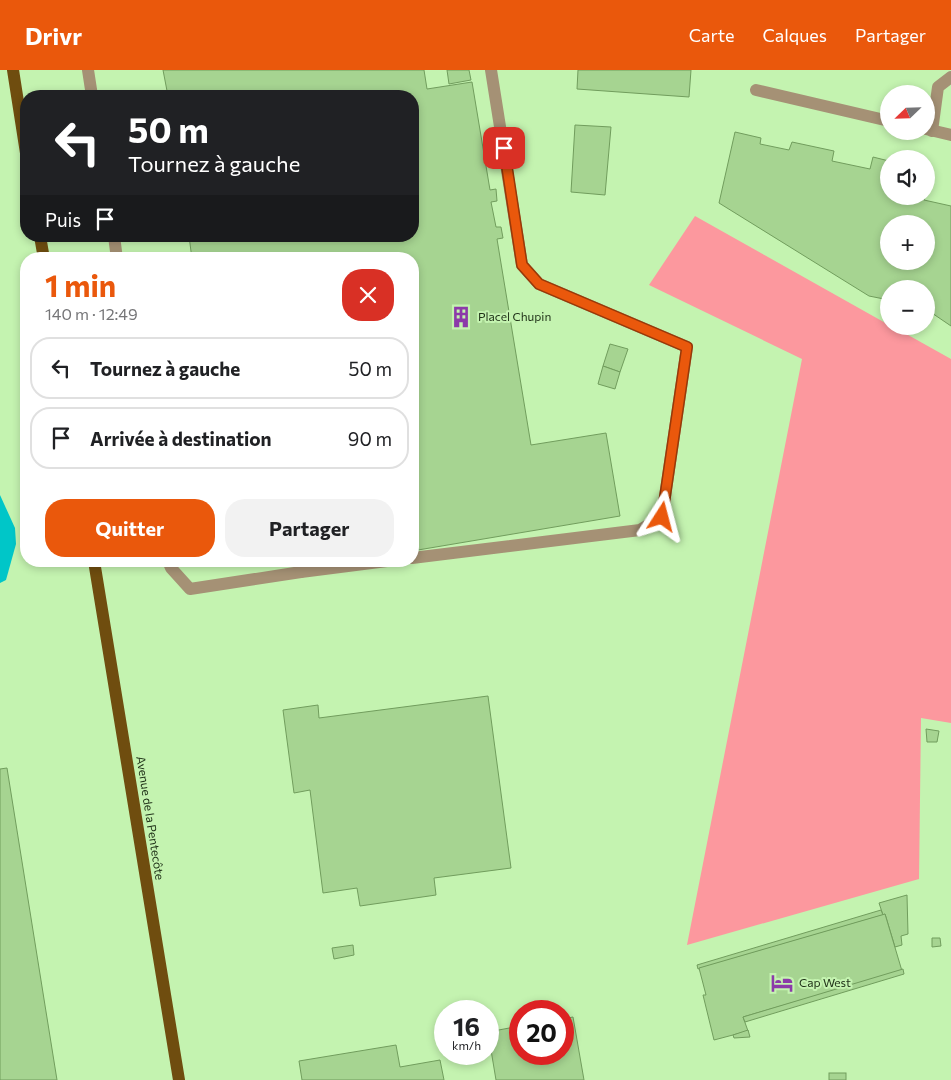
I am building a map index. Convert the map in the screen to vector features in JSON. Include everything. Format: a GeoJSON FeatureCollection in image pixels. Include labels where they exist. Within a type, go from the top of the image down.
{"type":"FeatureCollection","features":[{"type":"Feature","properties":{"kind":"main road"},"geometry":{"type":"LineString","coordinates":[[13,70],[20,115]]}},
{"type":"Feature","properties":{"kind":"main road","name":"Avenue de la Pentecôte"},"geometry":{"type":"LineString","coordinates":[[95,567],[179,1080]]}},
{"type":"Feature","properties":{"kind":"lane"},"geometry":{"type":"LineString","coordinates":[[88,70],[91,90]]}},
{"type":"Feature","properties":{"kind":"lane"},"geometry":{"type":"LineString","coordinates":[[419,557],[640,530],[662,517],[687,347],[539,284],[522,265],[491,70]]}},
{"type":"Feature","properties":{"kind":"lane"},"geometry":{"type":"LineString","coordinates":[[935,101],[938,87],[951,77]]}},
{"type":"Feature","properties":{"kind":"lane"},"geometry":{"type":"LineString","coordinates":[[756,90],[880,119]]}},
{"type":"Feature","properties":{"kind":"lane"},"geometry":{"type":"LineString","coordinates":[[935,131],[951,135]]}},
{"type":"Feature","properties":{"kind":"lane"},"geometry":{"type":"LineString","coordinates":[[171,567],[190,589],[295,567]]}},
{"type":"Feature","properties":{"kind":"shaded area"},"geometry":{"type":"Polygon","coordinates":[[[695,216],[880,320],[880,335],[908,335],[951,359],[951,723],[921,718],[919,879],[687,945],[802,359],[649,285],[695,216]]]}},
{"type":"Feature","properties":{"kind":"water"},"geometry":{"type":"Polygon","coordinates":[[[0,495],[15,528],[16,544],[6,580],[0,583],[0,495]]]}},
{"type":"Feature","properties":{"kind":"building","name":"Placel Chupin"},"geometry":{"type":"Polygon","coordinates":[[[163,70],[424,70],[427,89],[472,82],[490,190],[496,189],[497,201],[491,202],[496,227],[501,227],[503,238],[497,239],[531,445],[606,433],[620,516],[419,550],[419,252],[191,252],[190,242],[419,242],[419,90],[167,90],[163,70]]]}},
{"type":"Feature","properties":{"kind":"building"},"geometry":{"type":"Polygon","coordinates":[[[447,70],[469,70],[471,80],[449,84],[447,70]]]}},
{"type":"Feature","properties":{"kind":"building"},"geometry":{"type":"Polygon","coordinates":[[[578,70],[691,70],[689,97],[577,89],[578,70]]]}},
{"type":"Feature","properties":{"kind":"building"},"geometry":{"type":"Polygon","coordinates":[[[575,125],[611,127],[605,195],[571,192],[575,125]]]}},
{"type":"Feature","properties":{"kind":"building"},"geometry":{"type":"Polygon","coordinates":[[[735,132],[761,138],[760,144],[789,150],[792,142],[834,151],[832,161],[870,169],[873,157],[880,159],[880,205],[935,205],[935,202],[951,206],[951,326],[935,315],[935,280],[880,280],[880,298],[869,296],[719,203],[735,132]]]}},
{"type":"Feature","properties":{"kind":"building"},"geometry":{"type":"Polygon","coordinates":[[[610,344],[628,349],[620,372],[603,366],[610,344]]]}},
{"type":"Feature","properties":{"kind":"building"},"geometry":{"type":"Polygon","coordinates":[[[603,366],[620,372],[615,389],[598,384],[603,366]]]}},
{"type":"Feature","properties":{"kind":"building"},"geometry":{"type":"Polygon","coordinates":[[[488,696],[511,868],[434,878],[436,895],[360,906],[357,888],[323,893],[310,790],[294,793],[283,710],[318,705],[319,718],[488,696]]]}},
{"type":"Feature","properties":{"kind":"building"},"geometry":{"type":"Polygon","coordinates":[[[926,729],[939,731],[937,742],[927,742],[926,729]]]}},
{"type":"Feature","properties":{"kind":"building"},"geometry":{"type":"Polygon","coordinates":[[[7,768],[57,1080],[0,1080],[0,769],[7,768]]]}},
{"type":"Feature","properties":{"kind":"building"},"geometry":{"type":"Polygon","coordinates":[[[907,895],[908,934],[901,936],[902,945],[895,947],[885,914],[883,915],[879,903],[907,895]]]}},
{"type":"Feature","properties":{"kind":"building"},"geometry":{"type":"Polygon","coordinates":[[[881,910],[883,915],[698,969],[697,965],[881,910]]]}},
{"type":"Feature","properties":{"kind":"building","name":"Cap West"},"geometry":{"type":"Polygon","coordinates":[[[885,914],[902,971],[743,1017],[748,1031],[714,1040],[703,995],[706,995],[699,968],[885,914]]]}},
{"type":"Feature","properties":{"kind":"building"},"geometry":{"type":"Polygon","coordinates":[[[932,938],[940,938],[941,946],[932,947],[932,938]]]}},
{"type":"Feature","properties":{"kind":"building"},"geometry":{"type":"Polygon","coordinates":[[[353,945],[354,955],[334,959],[332,948],[353,945]]]}},
{"type":"Feature","properties":{"kind":"building"},"geometry":{"type":"Polygon","coordinates":[[[903,969],[904,974],[745,1022],[743,1017],[903,969]]]}},
{"type":"Feature","properties":{"kind":"building"},"geometry":{"type":"Polygon","coordinates":[[[574,1023],[584,1080],[496,1080],[494,1065],[499,1065],[499,1030],[509,1028],[509,1065],[574,1065],[574,1023]]]}},
{"type":"Feature","properties":{"kind":"building"},"geometry":{"type":"Polygon","coordinates":[[[748,1030],[750,1037],[734,1038],[733,1035],[748,1030]]]}},
{"type":"Feature","properties":{"kind":"building"},"geometry":{"type":"Polygon","coordinates":[[[396,1045],[400,1067],[434,1061],[434,1065],[441,1065],[444,1080],[302,1080],[299,1061],[396,1045]]]}},
{"type":"Feature","properties":{"kind":"building"},"geometry":{"type":"Polygon","coordinates":[[[829,1073],[846,1073],[846,1080],[829,1080],[829,1073]]]}},
{"type":"Feature","properties":{"kind":"place","name":"Placel Chupin"},"geometry":{"type":"Point","coordinates":[461,317]}},
{"type":"Feature","properties":{"kind":"place","name":"Cap West"},"geometry":{"type":"Point","coordinates":[782,983]}},
{"type":"Feature","properties":{"kind":"route"},"geometry":{"type":"LineString","coordinates":[[504,148],[522,265],[539,284],[687,347],[662,517]]}}]}
